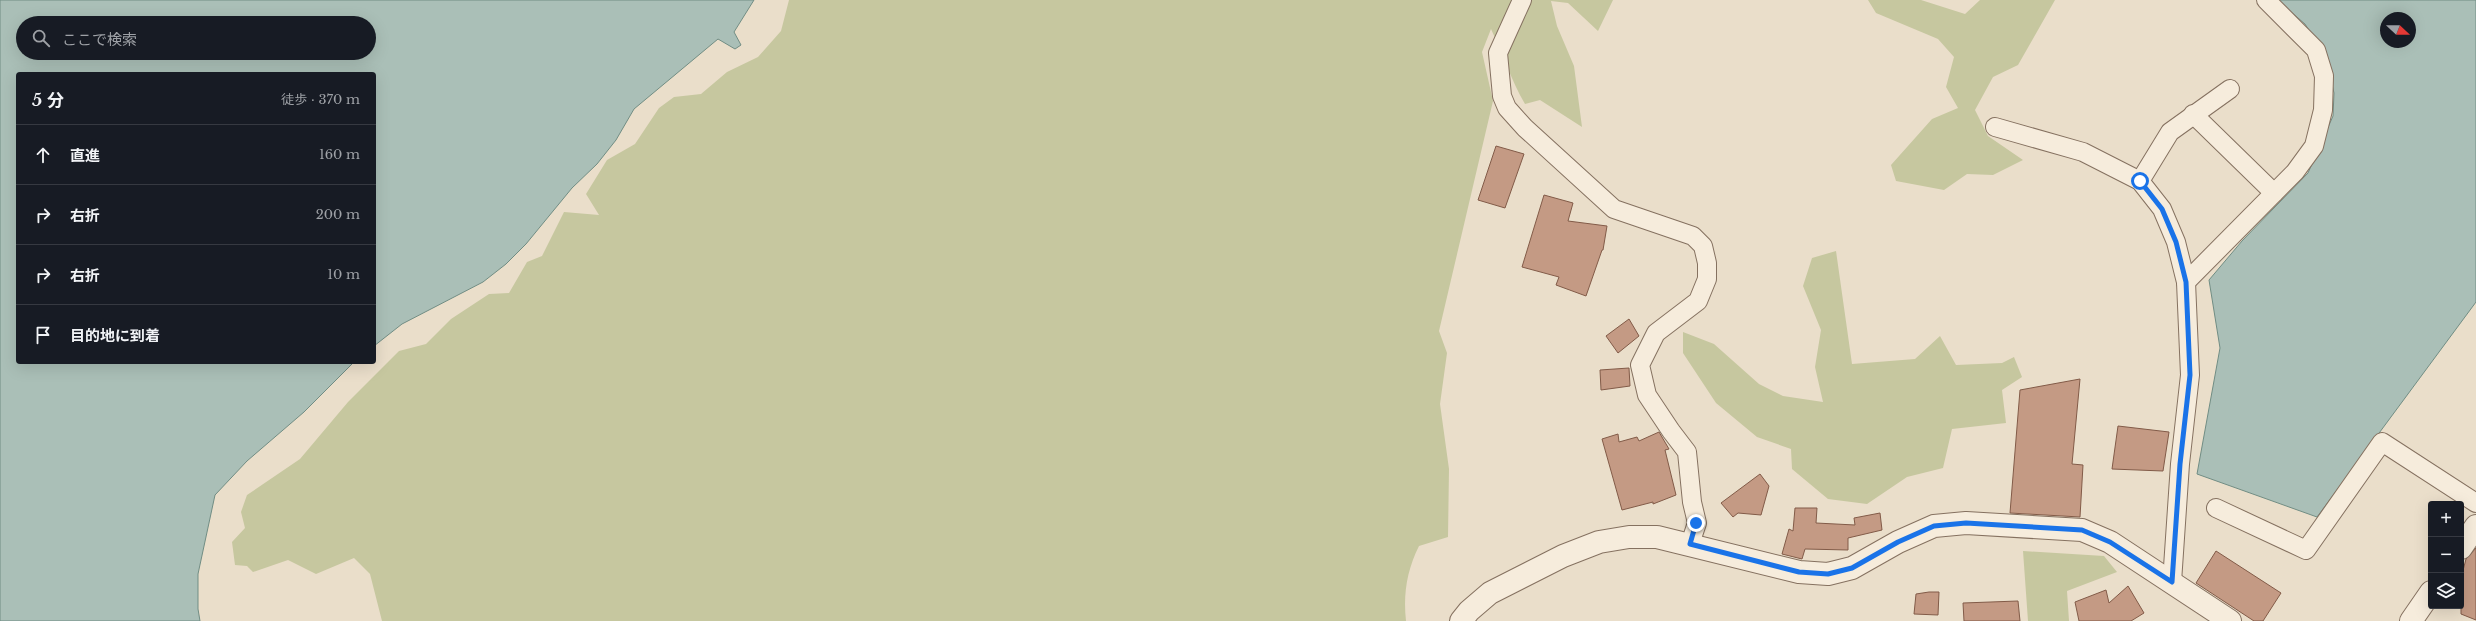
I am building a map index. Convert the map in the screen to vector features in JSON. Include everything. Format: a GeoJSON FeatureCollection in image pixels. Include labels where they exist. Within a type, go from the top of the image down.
{"type":"FeatureCollection","features":[{"type":"Feature","properties":{"kind":"street"},"geometry":{"type":"LineString","coordinates":[[1522,0],[1498,53],[1501,90],[1507,108],[1525,128],[1614,209],[1693,236],[1703,246],[1707,263],[1707,280],[1698,301],[1656,333],[1640,365],[1647,396],[1687,452],[1692,502],[1696,523],[1690,544]]}},
{"type":"Feature","properties":{"kind":"street"},"geometry":{"type":"LineString","coordinates":[[2186,282],[2295,172],[2314,146],[2323,110],[2324,76],[2316,50],[2266,0]]}},
{"type":"Feature","properties":{"kind":"street"},"geometry":{"type":"LineString","coordinates":[[2140,181],[2170,132],[2193,114],[2230,89]]}},
{"type":"Feature","properties":{"kind":"street"},"geometry":{"type":"LineString","coordinates":[[2193,114],[2274,193]]}},
{"type":"Feature","properties":{"kind":"street"},"geometry":{"type":"LineString","coordinates":[[1995,127],[2083,152],[2140,181],[2162,209],[2176,242],[2186,282],[2190,375],[2180,464],[2172,582]]}},
{"type":"Feature","properties":{"kind":"street"},"geometry":{"type":"LineString","coordinates":[[2216,508],[2306,550],[2382,442],[2476,503]]}},
{"type":"Feature","properties":{"kind":"street"},"geometry":{"type":"LineString","coordinates":[[1461,621],[1469,611],[1490,592],[1563,556],[1599,542],[1628,537],[1657,537],[1799,572],[1828,574],[1852,568],[1898,542],[1934,526],[1966,523],[2082,530],[2110,542],[2230,621]]}},
{"type":"Feature","properties":{"kind":"street"},"geometry":{"type":"LineString","coordinates":[[2464,544],[2476,526]]}},
{"type":"Feature","properties":{"kind":"street"},"geometry":{"type":"LineString","coordinates":[[2411,621],[2428,596]]}},
{"type":"Feature","properties":{"kind":"green space"},"geometry":{"type":"Polygon","coordinates":[[[789,0],[1613,0],[1598,31],[1568,3],[1551,1],[1557,26],[1574,66],[1582,127],[1540,100],[1525,104],[1515,86],[1491,29],[1482,52],[1493,101],[1439,331],[1447,353],[1440,404],[1449,469],[1448,537],[1419,546],[1411,564],[1407,582],[1405,601],[1406,621],[382,621],[370,574],[354,558],[316,574],[288,560],[253,572],[247,566],[235,565],[232,542],[245,528],[241,512],[247,495],[300,459],[348,402],[399,351],[426,344],[451,319],[489,294],[509,293],[527,262],[542,256],[564,212],[599,215],[586,194],[607,160],[635,144],[659,108],[674,97],[701,94],[727,72],[758,57],[781,31],[789,0]]]}},
{"type":"Feature","properties":{"kind":"green space"},"geometry":{"type":"Polygon","coordinates":[[[1868,0],[1921,0],[1965,14],[1980,0],[2055,0],[2018,65],[1993,77],[1975,110],[1988,136],[2023,160],[1993,175],[1967,174],[1944,190],[1896,181],[1891,165],[1932,119],[1958,108],[1946,87],[1954,57],[1938,39],[1876,13],[1868,0]]]}},
{"type":"Feature","properties":{"kind":"green space"},"geometry":{"type":"Polygon","coordinates":[[[1836,251],[1852,364],[1915,359],[1940,336],[1956,365],[2002,363],[2014,357],[2022,377],[2002,390],[2006,423],[1952,429],[1943,468],[1907,477],[1867,504],[1828,499],[1792,469],[1791,449],[1757,437],[1716,403],[1683,353],[1683,332],[1714,344],[1759,384],[1783,396],[1823,402],[1815,367],[1821,330],[1803,286],[1812,258],[1836,251]]]}},
{"type":"Feature","properties":{"kind":"green space"},"geometry":{"type":"Polygon","coordinates":[[[2023,551],[2104,556],[2117,572],[2067,591],[2069,621],[2028,621],[2023,551]]]}},
{"type":"Feature","properties":{"kind":"shaded area"},"geometry":{"type":"Polygon","coordinates":[[[0,0],[754,0],[734,32],[741,45],[735,49],[718,39],[634,109],[616,140],[597,164],[572,188],[526,244],[506,264],[483,282],[402,324],[376,344],[376,72],[16,72],[16,364],[352,364],[304,412],[247,461],[215,495],[198,574],[198,609],[200,621],[0,621],[0,0]]]}},
{"type":"Feature","properties":{"kind":"shaded area"},"geometry":{"type":"Polygon","coordinates":[[[2277,0],[2476,0],[2476,302],[2317,517],[2197,474],[2220,348],[2209,280],[2242,241],[2308,173],[2333,116],[2334,93],[2326,57],[2305,24],[2277,0]]]}},
{"type":"Feature","properties":{"kind":"building"},"geometry":{"type":"Polygon","coordinates":[[[1496,146],[1524,154],[1505,208],[1478,200],[1496,146]]]}},
{"type":"Feature","properties":{"kind":"building"},"geometry":{"type":"Polygon","coordinates":[[[1544,195],[1573,203],[1568,221],[1607,226],[1603,250],[1586,296],[1556,285],[1559,277],[1522,267],[1544,195]]]}},
{"type":"Feature","properties":{"kind":"building"},"geometry":{"type":"Polygon","coordinates":[[[1629,319],[1639,336],[1618,353],[1606,336],[1629,319]]]}},
{"type":"Feature","properties":{"kind":"building"},"geometry":{"type":"Polygon","coordinates":[[[1629,368],[1630,386],[1601,390],[1600,370],[1629,368]]]}},
{"type":"Feature","properties":{"kind":"building"},"geometry":{"type":"Polygon","coordinates":[[[2080,379],[2072,464],[2083,465],[2080,517],[2010,513],[2020,390],[2080,379]]]}},
{"type":"Feature","properties":{"kind":"building"},"geometry":{"type":"Polygon","coordinates":[[[2118,426],[2169,432],[2163,471],[2112,469],[2118,426]]]}},
{"type":"Feature","properties":{"kind":"building"},"geometry":{"type":"Polygon","coordinates":[[[1659,432],[1669,449],[1665,450],[1676,495],[1653,504],[1653,502],[1622,510],[1602,439],[1618,434],[1619,442],[1637,437],[1639,441],[1659,432]]]}},
{"type":"Feature","properties":{"kind":"building"},"geometry":{"type":"Polygon","coordinates":[[[1760,474],[1769,486],[1761,515],[1738,513],[1733,517],[1721,503],[1760,474]]]}},
{"type":"Feature","properties":{"kind":"building"},"geometry":{"type":"Polygon","coordinates":[[[1795,508],[1817,508],[1816,523],[1855,525],[1854,518],[1880,513],[1882,530],[1848,538],[1848,550],[1805,549],[1802,559],[1782,554],[1789,529],[1793,531],[1795,508]]]}},
{"type":"Feature","properties":{"kind":"building"},"geometry":{"type":"Polygon","coordinates":[[[2476,548],[2476,620],[2461,614],[2461,609],[2464,609],[2464,567],[2466,559],[2476,548]]]}},
{"type":"Feature","properties":{"kind":"building"},"geometry":{"type":"Polygon","coordinates":[[[2216,551],[2281,593],[2263,621],[2254,621],[2196,583],[2216,551]]]}},
{"type":"Feature","properties":{"kind":"building"},"geometry":{"type":"Polygon","coordinates":[[[2128,586],[2144,613],[2131,621],[2079,621],[2075,602],[2106,590],[2109,603],[2128,586]]]}},
{"type":"Feature","properties":{"kind":"building"},"geometry":{"type":"Polygon","coordinates":[[[1939,592],[1938,615],[1914,614],[1916,594],[1939,592]]]}},
{"type":"Feature","properties":{"kind":"building"},"geometry":{"type":"Polygon","coordinates":[[[2018,601],[2020,621],[1964,621],[1963,603],[2018,601]]]}},
{"type":"Feature","properties":{"kind":"route"},"geometry":{"type":"LineString","coordinates":[[1696,523],[1690,544],[1758,560],[1799,572],[1828,574],[1852,568],[1898,542],[1934,526],[1966,523],[2082,530],[2110,542],[2172,582],[2180,464],[2190,375],[2189,322],[2186,282],[2176,242],[2162,209],[2140,181]]}}]}
